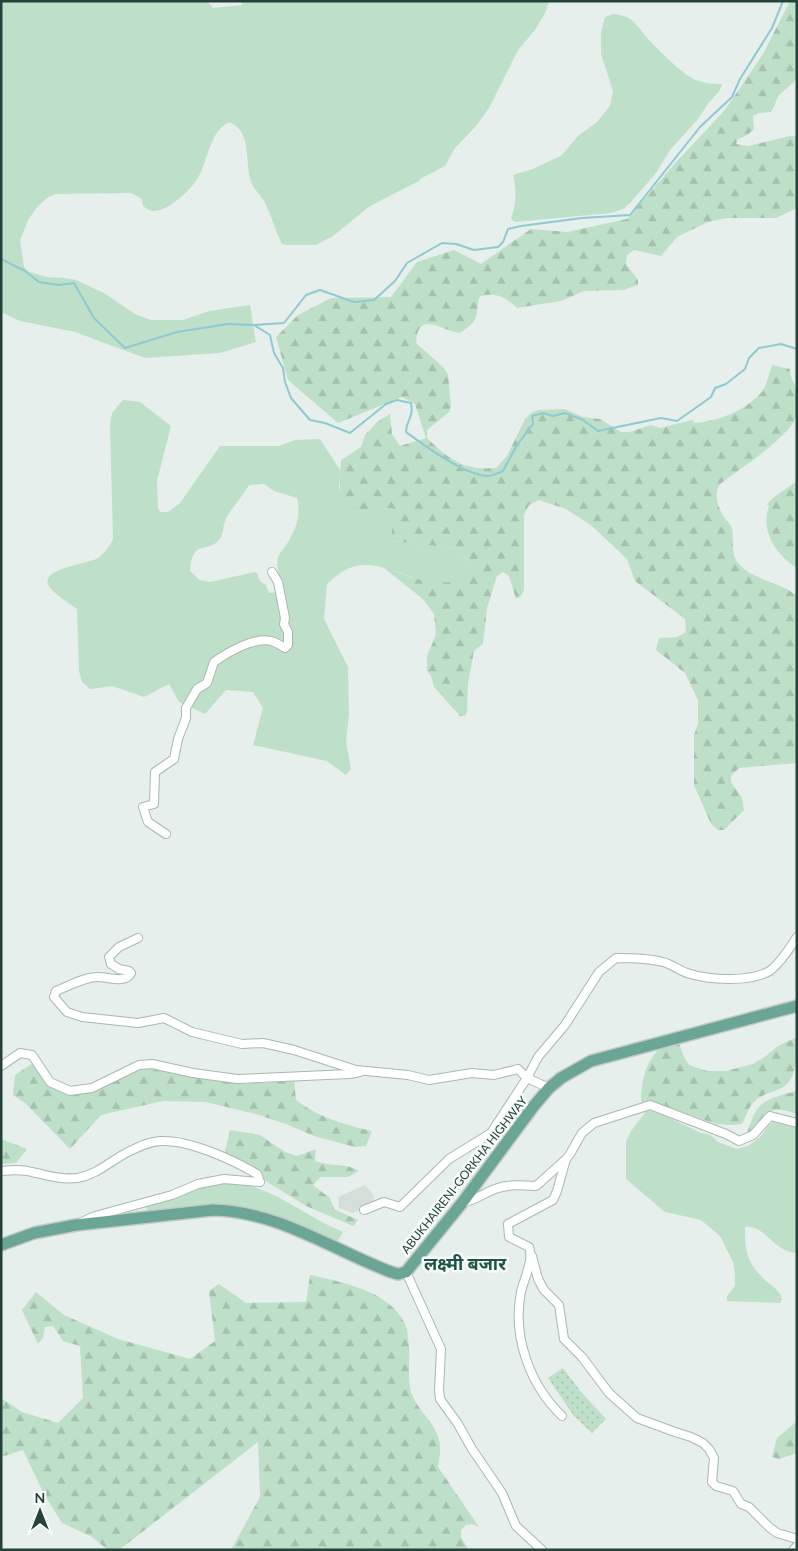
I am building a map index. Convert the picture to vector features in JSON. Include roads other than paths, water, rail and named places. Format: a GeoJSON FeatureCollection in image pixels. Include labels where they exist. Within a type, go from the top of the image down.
{"type":"FeatureCollection","features":[{"type":"Feature","properties":{"kind":"main road","name":"ABUKHAIRENI-GORKHA HIGHWAY"},"geometry":{"type":"LineString","coordinates":[[1,1246],[34,1233],[76,1225],[214,1210],[243,1212],[269,1219],[391,1272],[398,1274],[406,1272],[462,1203],[533,1107],[549,1088],[561,1078],[591,1061],[797,1006]]}},
{"type":"Feature","properties":{"kind":"street"},"geometry":{"type":"LineString","coordinates":[[166,834],[148,822],[143,807],[154,804],[155,772],[174,759],[186,718],[186,708],[197,689],[207,683],[214,662],[239,647],[258,642],[274,642],[285,648],[288,645],[288,632],[284,624],[285,618],[278,582],[272,572]]}},
{"type":"Feature","properties":{"kind":"street"},"geometry":{"type":"LineString","coordinates":[[364,1210],[384,1202],[400,1207],[449,1159],[491,1132],[538,1057],[565,1025],[599,972],[616,958],[663,962],[688,973],[713,979],[738,978],[754,976],[769,971],[784,958],[797,937]]}},
{"type":"Feature","properties":{"kind":"street"},"geometry":{"type":"LineString","coordinates":[[138,938],[119,947],[109,957],[111,964],[119,969],[129,971],[131,973],[130,976],[124,980],[96,977],[83,980],[56,991],[54,997],[67,1012],[82,1017],[138,1023],[164,1018],[192,1032],[242,1044],[263,1043],[286,1048],[356,1070],[408,1075],[429,1080],[472,1073],[494,1075],[518,1068],[526,1078],[549,1088]]}},
{"type":"Feature","properties":{"kind":"street"},"geometry":{"type":"LineString","coordinates":[[1,1066],[20,1052],[32,1055],[50,1082],[70,1091],[92,1088],[139,1065],[152,1064],[192,1073],[237,1079],[350,1074],[365,1071]]}},
{"type":"Feature","properties":{"kind":"street"},"geometry":{"type":"LineString","coordinates":[[797,1123],[770,1116],[753,1135],[739,1141],[726,1134],[650,1105],[594,1123],[582,1133],[566,1159],[553,1200],[508,1224],[509,1237],[529,1247],[541,1285],[559,1305],[564,1339],[582,1357],[609,1393],[637,1418],[690,1436],[703,1443],[710,1449],[714,1458],[712,1482],[716,1486],[732,1491],[741,1504],[749,1507],[777,1533],[797,1539]]}},
{"type":"Feature","properties":{"kind":"street"},"geometry":{"type":"LineString","coordinates":[[1,1171],[21,1170],[50,1177],[76,1178],[100,1170],[128,1152],[163,1140],[203,1150],[237,1163],[257,1174],[260,1182],[224,1179],[198,1184],[172,1195],[95,1216],[76,1225]]}},
{"type":"Feature","properties":{"kind":"street"},"geometry":{"type":"LineString","coordinates":[[462,1203],[506,1186],[536,1186],[566,1159]]}},
{"type":"Feature","properties":{"kind":"street"},"geometry":{"type":"LineString","coordinates":[[532,1254],[521,1293],[518,1325],[523,1350],[537,1384],[550,1404],[562,1416]]}},
{"type":"Feature","properties":{"kind":"street"},"geometry":{"type":"LineString","coordinates":[[406,1272],[441,1349],[440,1399],[502,1493],[516,1526],[522,1534],[542,1550]]}},
{"type":"Feature","properties":{"kind":"street"},"geometry":{"type":"LineString","coordinates":[[793,1550],[797,1546]]}},
{"type":"Feature","properties":{"kind":"waterway"},"geometry":{"type":"LineString","coordinates":[[254,325],[284,323],[306,295],[320,290],[354,302],[374,300],[395,281],[407,263],[442,243],[456,244],[474,250],[498,247],[503,242],[508,229],[582,218],[630,215],[700,127],[732,97],[740,79],[772,28],[783,1]]}},
{"type":"Feature","properties":{"kind":"waterway"},"geometry":{"type":"LineString","coordinates":[[1,259],[25,271],[39,282],[59,285],[74,283],[94,318],[125,348],[177,332],[228,324],[254,325],[270,335],[274,353],[283,368],[285,382],[291,398],[310,420],[325,423],[350,433],[386,404],[397,400],[411,403],[411,416],[406,432],[457,466],[479,475],[488,476],[503,471],[517,445],[533,424],[532,416],[543,413],[553,416],[565,413],[583,420],[598,431],[661,418],[677,421],[711,397],[715,388],[726,384],[745,369],[749,358],[759,348],[781,344],[797,349]]}},
{"type":"Feature","properties":{"kind":"district","name":"लक्ष्मी बजार"},"geometry":{"type":"Point","coordinates":[465,1263]}}]}
